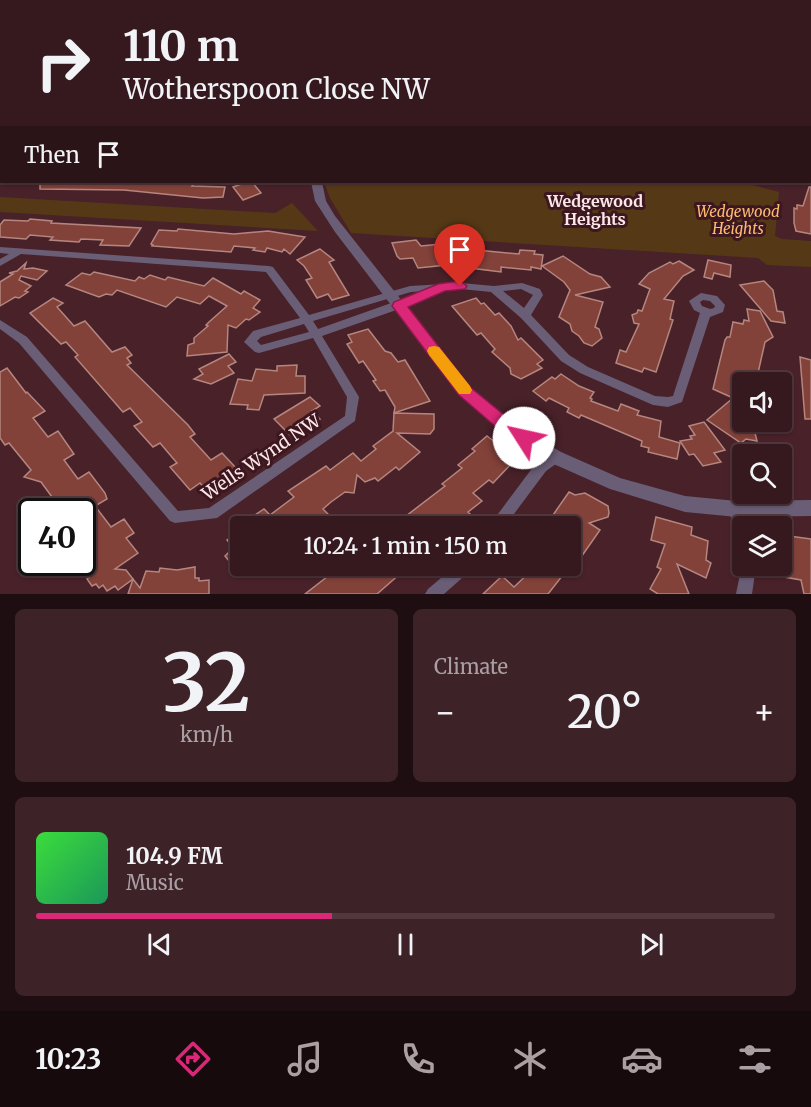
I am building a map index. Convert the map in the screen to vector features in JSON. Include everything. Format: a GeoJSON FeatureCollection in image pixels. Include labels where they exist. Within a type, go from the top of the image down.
{"type":"FeatureCollection","features":[{"type":"Feature","properties":{"kind":"street"},"geometry":{"type":"LineString","coordinates":[[316,183],[322,204],[465,391],[508,428],[555,457],[615,484],[685,504],[737,509],[811,508]]}},
{"type":"Feature","properties":{"kind":"street","name":"Wells Wynd NW"},"geometry":{"type":"LineString","coordinates":[[0,250],[270,269],[308,321],[353,398],[351,418],[212,514],[175,517],[23,340],[0,324]]}},
{"type":"Feature","properties":{"kind":"street"},"geometry":{"type":"LineString","coordinates":[[0,263],[20,251]]}},
{"type":"Feature","properties":{"kind":"street"},"geometry":{"type":"LineString","coordinates":[[395,300],[315,334],[259,349],[250,342],[257,334],[443,287],[494,289],[522,286],[536,291],[536,300],[525,315]]}},
{"type":"Feature","properties":{"kind":"street"},"geometry":{"type":"LineString","coordinates":[[494,289],[525,315],[560,353],[575,364],[653,400],[668,402],[678,399],[706,312]]}},
{"type":"Feature","properties":{"kind":"street"},"geometry":{"type":"LineString","coordinates":[[504,516],[541,467],[555,457]]}},
{"type":"Feature","properties":{"kind":"street"},"geometry":{"type":"LineString","coordinates":[[737,509],[738,516]]}},
{"type":"Feature","properties":{"kind":"street"},"geometry":{"type":"LineString","coordinates":[[433,594],[454,576]]}},
{"type":"Feature","properties":{"kind":"street"},"geometry":{"type":"LineString","coordinates":[[744,594],[747,576]]}},
{"type":"Feature","properties":{"kind":"green space","name":"Wedgewood Heights"},"geometry":{"type":"Polygon","coordinates":[[[324,183],[745,183],[779,192],[775,236],[782,239],[811,241],[811,267],[767,265],[758,258],[351,233],[330,198],[324,183]]]}},
{"type":"Feature","properties":{"kind":"green space"},"geometry":{"type":"Polygon","coordinates":[[[0,197],[275,213],[292,203],[318,231],[0,212],[0,197]]]}},
{"type":"Feature","properties":{"kind":"building"},"geometry":{"type":"Polygon","coordinates":[[[40,183],[194,183],[192,186],[225,187],[223,197],[203,198],[124,190],[40,189],[40,183]]]}},
{"type":"Feature","properties":{"kind":"building"},"geometry":{"type":"Polygon","coordinates":[[[253,183],[261,193],[243,200],[233,187],[253,183]]]}},
{"type":"Feature","properties":{"kind":"building"},"geometry":{"type":"Polygon","coordinates":[[[809,187],[811,187],[811,234],[796,231],[794,223],[794,208],[797,209],[797,205],[803,206],[809,187]]]}},
{"type":"Feature","properties":{"kind":"building"},"geometry":{"type":"Polygon","coordinates":[[[30,219],[52,221],[51,223],[141,228],[129,246],[100,245],[103,240],[81,239],[79,242],[50,240],[53,237],[30,235],[26,239],[0,237],[0,225],[4,220],[28,221],[30,219]]]}},
{"type":"Feature","properties":{"kind":"building"},"geometry":{"type":"Polygon","coordinates":[[[178,229],[234,234],[268,231],[305,237],[290,254],[284,249],[282,252],[267,248],[265,252],[253,250],[255,248],[234,246],[231,252],[152,246],[159,230],[177,231],[178,229]]]}},
{"type":"Feature","properties":{"kind":"building"},"geometry":{"type":"Polygon","coordinates":[[[416,240],[421,246],[441,244],[447,265],[418,268],[413,258],[400,259],[397,256],[392,243],[416,240]]]}},
{"type":"Feature","properties":{"kind":"building"},"geometry":{"type":"Polygon","coordinates":[[[446,247],[519,254],[520,250],[535,251],[534,254],[543,255],[541,269],[501,267],[501,272],[470,268],[470,264],[446,247]]]}},
{"type":"Feature","properties":{"kind":"building"},"geometry":{"type":"Polygon","coordinates":[[[320,249],[334,260],[329,262],[349,295],[332,300],[328,294],[317,298],[306,280],[312,278],[297,260],[320,249]]]}},
{"type":"Feature","properties":{"kind":"building"},"geometry":{"type":"Polygon","coordinates":[[[563,256],[590,274],[601,277],[610,287],[575,295],[603,302],[595,327],[599,329],[602,338],[592,346],[584,343],[572,331],[570,324],[559,317],[570,290],[564,282],[542,266],[563,256]]]}},
{"type":"Feature","properties":{"kind":"building"},"geometry":{"type":"Polygon","coordinates":[[[708,260],[731,265],[730,277],[714,273],[712,279],[704,277],[708,260]]]}},
{"type":"Feature","properties":{"kind":"building"},"geometry":{"type":"Polygon","coordinates":[[[679,261],[694,270],[683,276],[664,299],[674,301],[670,319],[673,320],[656,372],[644,368],[642,372],[616,363],[620,350],[626,352],[639,324],[634,323],[632,315],[638,310],[642,311],[650,289],[639,284],[649,273],[670,262],[673,264],[679,261]]]}},
{"type":"Feature","properties":{"kind":"building"},"geometry":{"type":"Polygon","coordinates":[[[26,263],[24,269],[47,271],[37,280],[21,276],[19,280],[31,286],[25,291],[28,292],[0,306],[0,282],[13,274],[9,273],[17,271],[26,263]]]}},
{"type":"Feature","properties":{"kind":"building"},"geometry":{"type":"Polygon","coordinates":[[[94,272],[135,281],[139,277],[144,279],[150,275],[165,280],[168,277],[204,286],[213,278],[241,294],[244,291],[260,300],[253,308],[260,312],[249,320],[246,319],[236,328],[228,325],[227,352],[187,356],[188,345],[194,343],[194,338],[227,306],[209,296],[200,304],[177,297],[166,307],[117,290],[112,295],[106,294],[99,297],[66,285],[82,273],[90,275],[94,272]]]}},
{"type":"Feature","properties":{"kind":"building"},"geometry":{"type":"Polygon","coordinates":[[[764,281],[773,290],[777,311],[783,312],[785,323],[771,321],[740,285],[764,281]]]}},
{"type":"Feature","properties":{"kind":"building"},"geometry":{"type":"Polygon","coordinates":[[[53,298],[63,303],[57,307],[74,326],[85,321],[112,352],[125,347],[132,355],[127,358],[131,363],[127,365],[188,425],[195,434],[190,437],[211,460],[222,453],[237,469],[232,472],[234,475],[210,491],[207,491],[200,483],[190,490],[170,467],[177,463],[160,443],[153,447],[134,426],[142,422],[130,408],[123,412],[75,357],[78,355],[66,342],[61,344],[30,313],[53,298]]]}},
{"type":"Feature","properties":{"kind":"building"},"geometry":{"type":"Polygon","coordinates":[[[476,298],[495,315],[499,313],[511,326],[518,340],[521,338],[543,360],[537,364],[542,368],[521,379],[511,374],[510,368],[492,352],[495,349],[481,333],[477,335],[452,306],[476,298]]]}},
{"type":"Feature","properties":{"kind":"building"},"geometry":{"type":"Polygon","coordinates":[[[747,309],[760,311],[773,337],[765,342],[758,372],[732,372],[732,398],[713,389],[725,340],[730,337],[733,322],[743,324],[744,320],[749,321],[747,309]]]}},
{"type":"Feature","properties":{"kind":"building"},"geometry":{"type":"Polygon","coordinates":[[[368,329],[385,351],[391,353],[398,362],[405,360],[430,401],[394,413],[395,407],[385,390],[380,391],[373,381],[376,380],[363,361],[359,363],[347,344],[352,342],[348,335],[368,329]]]}},
{"type":"Feature","properties":{"kind":"building"},"geometry":{"type":"Polygon","coordinates":[[[229,354],[236,362],[228,366],[234,373],[211,384],[194,379],[203,374],[199,369],[229,354]]]}},
{"type":"Feature","properties":{"kind":"building"},"geometry":{"type":"Polygon","coordinates":[[[800,357],[811,360],[811,419],[805,419],[800,357]]]}},
{"type":"Feature","properties":{"kind":"building"},"geometry":{"type":"Polygon","coordinates":[[[297,365],[296,376],[305,376],[305,393],[264,395],[259,410],[247,409],[248,405],[230,404],[238,379],[252,381],[256,369],[277,371],[277,366],[297,365]]]}},
{"type":"Feature","properties":{"kind":"building"},"geometry":{"type":"Polygon","coordinates":[[[7,368],[26,393],[45,411],[33,418],[48,437],[58,431],[74,454],[64,460],[78,479],[89,472],[107,499],[96,505],[96,498],[53,498],[41,482],[24,477],[31,470],[9,443],[5,445],[0,438],[0,372],[7,368]]]}},
{"type":"Feature","properties":{"kind":"building"},"geometry":{"type":"Polygon","coordinates":[[[561,374],[579,386],[594,392],[590,398],[591,401],[618,411],[621,404],[639,411],[637,415],[661,421],[659,437],[680,443],[677,459],[648,452],[649,448],[641,446],[642,441],[581,415],[579,418],[567,412],[569,408],[549,398],[546,401],[533,391],[552,377],[555,379],[561,374]]]}},
{"type":"Feature","properties":{"kind":"building"},"geometry":{"type":"Polygon","coordinates":[[[310,397],[320,406],[312,411],[320,419],[292,437],[274,419],[310,397]]]}},
{"type":"Feature","properties":{"kind":"building"},"geometry":{"type":"Polygon","coordinates":[[[732,399],[732,432],[756,432],[757,441],[746,439],[741,443],[707,420],[732,399]]]}},
{"type":"Feature","properties":{"kind":"building"},"geometry":{"type":"Polygon","coordinates":[[[394,413],[434,414],[434,429],[430,434],[397,433],[420,452],[399,470],[396,467],[378,481],[375,478],[365,482],[357,475],[354,493],[345,492],[331,502],[323,509],[328,514],[325,516],[254,516],[264,509],[270,515],[294,497],[288,491],[326,466],[330,470],[353,453],[361,461],[376,449],[373,446],[393,431],[394,413]]]}},
{"type":"Feature","properties":{"kind":"building"},"geometry":{"type":"Polygon","coordinates":[[[704,422],[725,450],[714,453],[721,462],[703,466],[694,454],[689,455],[680,441],[692,439],[690,436],[695,435],[689,426],[704,422]]]}},
{"type":"Feature","properties":{"kind":"building"},"geometry":{"type":"Polygon","coordinates":[[[487,436],[507,451],[504,453],[507,456],[505,458],[512,463],[493,483],[489,480],[473,493],[482,501],[468,512],[470,514],[468,516],[406,516],[445,486],[442,484],[462,468],[458,465],[475,451],[472,449],[487,436]]]}},
{"type":"Feature","properties":{"kind":"building"},"geometry":{"type":"Polygon","coordinates":[[[569,492],[575,495],[585,493],[608,506],[609,513],[608,517],[589,523],[600,530],[581,557],[581,516],[553,515],[569,492]]]}},
{"type":"Feature","properties":{"kind":"building"},"geometry":{"type":"Polygon","coordinates":[[[96,507],[111,527],[124,519],[134,533],[126,538],[138,553],[115,569],[126,570],[133,579],[118,590],[115,586],[107,591],[103,585],[99,588],[96,584],[92,586],[87,579],[96,576],[96,507]]]}},
{"type":"Feature","properties":{"kind":"building"},"geometry":{"type":"Polygon","coordinates":[[[656,517],[692,527],[691,535],[708,541],[706,560],[711,563],[706,578],[677,564],[689,594],[658,594],[650,589],[661,569],[657,567],[665,544],[651,540],[656,517]]]}},
{"type":"Feature","properties":{"kind":"building"},"geometry":{"type":"Polygon","coordinates":[[[792,536],[811,539],[811,594],[804,594],[801,580],[784,577],[792,576],[792,536]]]}},
{"type":"Feature","properties":{"kind":"building"},"geometry":{"type":"Polygon","coordinates":[[[230,551],[230,562],[225,556],[230,551]]]}},
{"type":"Feature","properties":{"kind":"building"},"geometry":{"type":"Polygon","coordinates":[[[195,567],[195,578],[199,578],[199,581],[209,580],[209,594],[128,594],[133,579],[140,588],[146,571],[159,572],[160,568],[177,570],[195,567]]]}},
{"type":"Feature","properties":{"kind":"building"},"geometry":{"type":"Polygon","coordinates":[[[328,576],[398,576],[377,594],[305,594],[328,576]]]}},
{"type":"Feature","properties":{"kind":"building"},"geometry":{"type":"Polygon","coordinates":[[[502,576],[514,587],[526,576],[562,576],[548,594],[483,594],[502,576]]]}},
{"type":"Feature","properties":{"kind":"slow traffic"},"geometry":{"type":"LineString","coordinates":[[434,351],[464,390]]}},
{"type":"Feature","properties":{"kind":"district","name":"Wedgewood Heights"},"geometry":{"type":"Point","coordinates":[595,210]}},
{"type":"Feature","properties":{"kind":"route"},"geometry":{"type":"LineString","coordinates":[[460,286],[443,287],[399,306],[465,391],[508,428],[524,438]]}}]}
